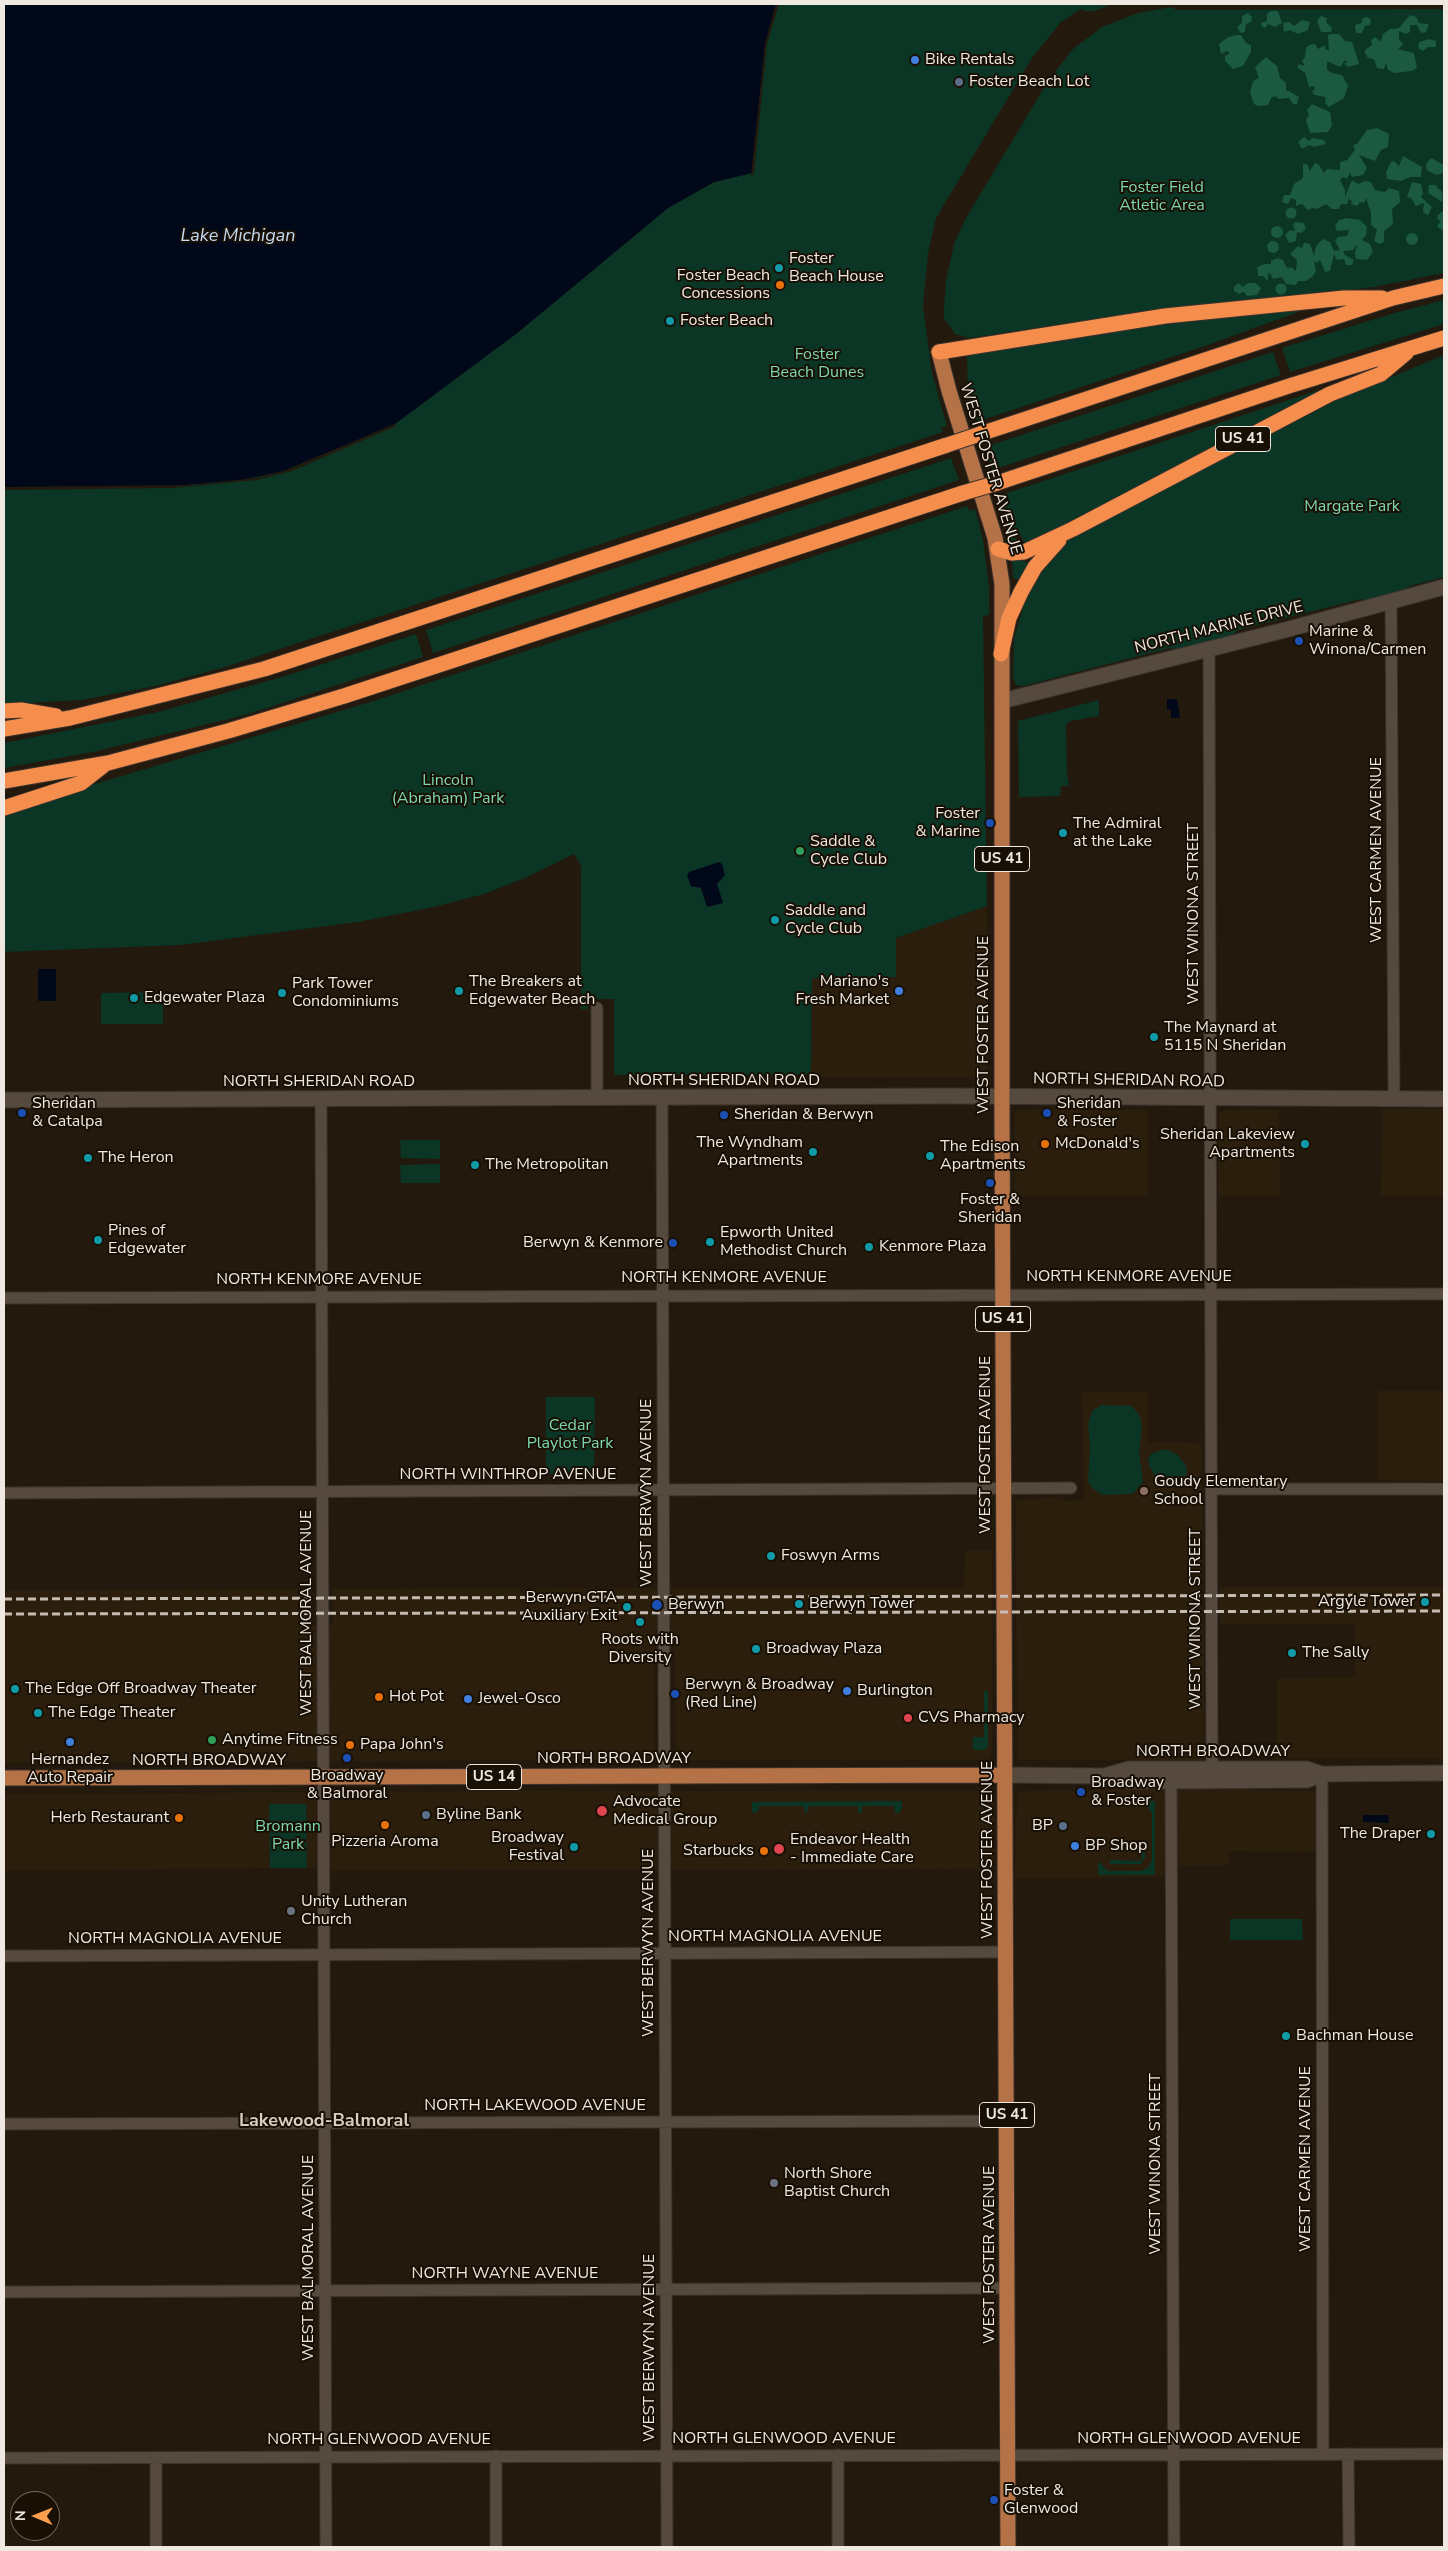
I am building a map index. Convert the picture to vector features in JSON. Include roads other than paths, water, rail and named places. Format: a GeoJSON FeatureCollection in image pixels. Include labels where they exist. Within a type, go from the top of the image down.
{"type":"FeatureCollection","features":[{"type":"Feature","properties":{"kind":"highway","name":"US 41"},"geometry":{"type":"LineString","coordinates":[[939,352],[1174,315],[1344,298],[1393,298],[1444,286]]}},
{"type":"Feature","properties":{"kind":"highway"},"geometry":{"type":"LineString","coordinates":[[4,729],[70,718],[264,669],[1393,298]]}},
{"type":"Feature","properties":{"kind":"highway","name":"US 41"},"geometry":{"type":"LineString","coordinates":[[1001,654],[1009,618],[1029,577],[1047,552],[1073,529],[1330,394],[1381,374],[1411,349],[1444,338]]}},
{"type":"Feature","properties":{"kind":"highway"},"geometry":{"type":"LineString","coordinates":[[4,781],[108,763],[228,731],[344,696],[1289,386],[1411,349]]}},
{"type":"Feature","properties":{"kind":"highway"},"geometry":{"type":"LineString","coordinates":[[998,549],[1012,553],[1024,552],[1073,529]]}},
{"type":"Feature","properties":{"kind":"highway"},"geometry":{"type":"LineString","coordinates":[[4,712],[21,710],[70,718]]}},
{"type":"Feature","properties":{"kind":"highway"},"geometry":{"type":"LineString","coordinates":[[4,808],[81,784],[108,763]]}},
{"type":"Feature","properties":{"kind":"main road","name":"WEST FOSTER AVENUE"},"geometry":{"type":"LineString","coordinates":[[939,352],[998,549],[1003,592],[1001,654],[1002,1097],[1008,2547]]}},
{"type":"Feature","properties":{"kind":"main road","name":"NORTH MARINE DRIVE"},"geometry":{"type":"LineString","coordinates":[[1002,701],[1444,587]]}},
{"type":"Feature","properties":{"kind":"main road","name":"NORTH SHERIDAN ROAD"},"geometry":{"type":"LineString","coordinates":[[4,1100],[1002,1097],[1444,1099]]}},
{"type":"Feature","properties":{"kind":"main road","name":"NORTH BROADWAY"},"geometry":{"type":"LineString","coordinates":[[1105,1776],[1129,1769],[1307,1780],[1322,1774],[1444,1773]]}},
{"type":"Feature","properties":{"kind":"main road","name":"NORTH BROADWAY"},"geometry":{"type":"LineString","coordinates":[[4,1778],[1005,1775],[1105,1776],[1128,1781],[1171,1781],[1212,1775]]}},
{"type":"Feature","properties":{"kind":"street","name":"WEST CARMEN AVENUE"},"geometry":{"type":"LineString","coordinates":[[1391,601],[1394,1099]]}},
{"type":"Feature","properties":{"kind":"street","name":"WEST WINONA STREET"},"geometry":{"type":"LineString","coordinates":[[1209,648],[1212,1775]]}},
{"type":"Feature","properties":{"kind":"street"},"geometry":{"type":"LineString","coordinates":[[597,1008],[597,1099]]}},
{"type":"Feature","properties":{"kind":"street","name":"WEST BALMORAL AVENUE"},"geometry":{"type":"LineString","coordinates":[[321,1099],[326,2547]]}},
{"type":"Feature","properties":{"kind":"street","name":"WEST BERWYN AVENUE"},"geometry":{"type":"LineString","coordinates":[[662,1099],[667,2547]]}},
{"type":"Feature","properties":{"kind":"street","name":"NORTH KENMORE AVENUE"},"geometry":{"type":"LineString","coordinates":[[4,1298],[663,1294],[1444,1294]]}},
{"type":"Feature","properties":{"kind":"street","name":"NORTH WINTHROP AVENUE"},"geometry":{"type":"LineString","coordinates":[[4,1493],[1004,1490],[1072,1488]]}},
{"type":"Feature","properties":{"kind":"street"},"geometry":{"type":"LineString","coordinates":[[1211,1489],[1444,1489]]}},
{"type":"Feature","properties":{"kind":"street","name":"WEST CARMEN AVENUE"},"geometry":{"type":"LineString","coordinates":[[1322,1774],[1323,2454]]}},
{"type":"Feature","properties":{"kind":"street","name":"WEST WINONA STREET"},"geometry":{"type":"LineString","coordinates":[[1171,1781],[1174,2547]]}},
{"type":"Feature","properties":{"kind":"street","name":"NORTH MAGNOLIA AVENUE"},"geometry":{"type":"LineString","coordinates":[[4,1956],[1006,1952]]}},
{"type":"Feature","properties":{"kind":"street","name":"NORTH LAKEWOOD AVENUE"},"geometry":{"type":"LineString","coordinates":[[4,2124],[1006,2121]]}},
{"type":"Feature","properties":{"kind":"street","name":"NORTH WAYNE AVENUE"},"geometry":{"type":"LineString","coordinates":[[4,2292],[1007,2288]]}},
{"type":"Feature","properties":{"kind":"street"},"geometry":{"type":"LineString","coordinates":[[1348,2454],[1349,2547]]}},
{"type":"Feature","properties":{"kind":"street","name":"NORTH GLENWOOD AVENUE"},"geometry":{"type":"LineString","coordinates":[[4,2458],[1444,2454]]}},
{"type":"Feature","properties":{"kind":"street"},"geometry":{"type":"LineString","coordinates":[[838,2455],[838,2547]]}},
{"type":"Feature","properties":{"kind":"street"},"geometry":{"type":"LineString","coordinates":[[496,2456],[496,2547]]}},
{"type":"Feature","properties":{"kind":"street"},"geometry":{"type":"LineString","coordinates":[[156,2458],[156,2547]]}},
{"type":"Feature","properties":{"kind":"water","name":"Lake Michigan"},"geometry":{"type":"Polygon","coordinates":[[[4,4],[776,4],[765,44],[752,173],[714,182],[668,208],[516,334],[395,424],[284,471],[242,480],[172,486],[4,487],[4,4]]]}},
{"type":"Feature","properties":{"kind":"water"},"geometry":{"type":"Polygon","coordinates":[[[1167,699],[1177,699],[1180,718],[1171,718],[1171,710],[1167,710],[1167,699]]]}},
{"type":"Feature","properties":{"kind":"water"},"geometry":{"type":"Polygon","coordinates":[[[719,862],[722,864],[725,875],[717,884],[723,903],[707,907],[701,888],[691,886],[687,875],[689,872],[719,862]]]}},
{"type":"Feature","properties":{"kind":"water"},"geometry":{"type":"Polygon","coordinates":[[[38,969],[56,969],[56,1001],[38,1001],[38,969]]]}},
{"type":"Feature","properties":{"kind":"water"},"geometry":{"type":"Polygon","coordinates":[[[1363,1815],[1388,1815],[1389,1823],[1363,1822],[1363,1815]]]}},
{"type":"Feature","properties":{"kind":"railway"},"geometry":{"type":"LineString","coordinates":[[4,1599],[1444,1595]]}},
{"type":"Feature","properties":{"kind":"railway"},"geometry":{"type":"LineString","coordinates":[[4,1614],[1444,1611]]}},
{"type":"Feature","properties":{"kind":"place","name":"Bike Rentals"},"geometry":{"type":"Point","coordinates":[915,60]}},
{"type":"Feature","properties":{"kind":"place","name":"Foster Beach Lot"},"geometry":{"type":"Point","coordinates":[959,82]}},
{"type":"Feature","properties":{"kind":"place","name":"Foster Beach House"},"geometry":{"type":"Point","coordinates":[779,268]}},
{"type":"Feature","properties":{"kind":"place","name":"Foster Beach Concessions"},"geometry":{"type":"Point","coordinates":[780,285]}},
{"type":"Feature","properties":{"kind":"place","name":"Foster Beach"},"geometry":{"type":"Point","coordinates":[670,321]}},
{"type":"Feature","properties":{"kind":"place","name":"Marine & Winona/Carmen"},"geometry":{"type":"Point","coordinates":[1299,641]}},
{"type":"Feature","properties":{"kind":"place","name":"Foster & Marine"},"geometry":{"type":"Point","coordinates":[990,823]}},
{"type":"Feature","properties":{"kind":"place","name":"The Admiral at the Lake"},"geometry":{"type":"Point","coordinates":[1063,833]}},
{"type":"Feature","properties":{"kind":"place","name":"Saddle & Cycle Club"},"geometry":{"type":"Point","coordinates":[800,851]}},
{"type":"Feature","properties":{"kind":"place","name":"Saddle and Cycle Club"},"geometry":{"type":"Point","coordinates":[775,920]}},
{"type":"Feature","properties":{"kind":"place","name":"The Breakers at Edgewater Beach"},"geometry":{"type":"Point","coordinates":[459,991]}},
{"type":"Feature","properties":{"kind":"place","name":"Mariano's Fresh Market"},"geometry":{"type":"Point","coordinates":[899,991]}},
{"type":"Feature","properties":{"kind":"place","name":"Park Tower Condominiums"},"geometry":{"type":"Point","coordinates":[282,993]}},
{"type":"Feature","properties":{"kind":"place","name":"Edgewater Plaza"},"geometry":{"type":"Point","coordinates":[134,998]}},
{"type":"Feature","properties":{"kind":"place","name":"The Maynard at 5115 N Sheridan"},"geometry":{"type":"Point","coordinates":[1154,1037]}},
{"type":"Feature","properties":{"kind":"place","name":"Sheridan & Catalpa"},"geometry":{"type":"Point","coordinates":[22,1113]}},
{"type":"Feature","properties":{"kind":"place","name":"Sheridan & Foster"},"geometry":{"type":"Point","coordinates":[1047,1113]}},
{"type":"Feature","properties":{"kind":"place","name":"Sheridan & Berwyn"},"geometry":{"type":"Point","coordinates":[724,1115]}},
{"type":"Feature","properties":{"kind":"place","name":"McDonald's"},"geometry":{"type":"Point","coordinates":[1045,1144]}},
{"type":"Feature","properties":{"kind":"place","name":"Sheridan Lakeview Apartments"},"geometry":{"type":"Point","coordinates":[1305,1144]}},
{"type":"Feature","properties":{"kind":"place","name":"The Wyndham Apartments"},"geometry":{"type":"Point","coordinates":[813,1152]}},
{"type":"Feature","properties":{"kind":"place","name":"The Edison Apartments"},"geometry":{"type":"Point","coordinates":[930,1156]}},
{"type":"Feature","properties":{"kind":"place","name":"The Heron"},"geometry":{"type":"Point","coordinates":[88,1158]}},
{"type":"Feature","properties":{"kind":"place","name":"The Metropolitan"},"geometry":{"type":"Point","coordinates":[475,1165]}},
{"type":"Feature","properties":{"kind":"place","name":"Foster & Sheridan"},"geometry":{"type":"Point","coordinates":[990,1183]}},
{"type":"Feature","properties":{"kind":"place","name":"Pines of Edgewater"},"geometry":{"type":"Point","coordinates":[98,1240]}},
{"type":"Feature","properties":{"kind":"place","name":"Epworth United Methodist Church"},"geometry":{"type":"Point","coordinates":[710,1242]}},
{"type":"Feature","properties":{"kind":"place","name":"Berwyn & Kenmore"},"geometry":{"type":"Point","coordinates":[673,1243]}},
{"type":"Feature","properties":{"kind":"place","name":"Kenmore Plaza"},"geometry":{"type":"Point","coordinates":[869,1247]}},
{"type":"Feature","properties":{"kind":"place","name":"Goudy Elementary School"},"geometry":{"type":"Point","coordinates":[1144,1491]}},
{"type":"Feature","properties":{"kind":"place","name":"Foswyn Arms"},"geometry":{"type":"Point","coordinates":[771,1556]}},
{"type":"Feature","properties":{"kind":"place","name":"Argyle Tower"},"geometry":{"type":"Point","coordinates":[1425,1602]}},
{"type":"Feature","properties":{"kind":"place","name":"Berwyn Tower"},"geometry":{"type":"Point","coordinates":[799,1604]}},
{"type":"Feature","properties":{"kind":"place","name":"Berwyn"},"geometry":{"type":"Point","coordinates":[657,1605]}},
{"type":"Feature","properties":{"kind":"place","name":"Berwyn CTA Auxiliary Exit"},"geometry":{"type":"Point","coordinates":[627,1607]}},
{"type":"Feature","properties":{"kind":"place","name":"Roots with Diversity"},"geometry":{"type":"Point","coordinates":[640,1622]}},
{"type":"Feature","properties":{"kind":"place","name":"Broadway Plaza"},"geometry":{"type":"Point","coordinates":[756,1649]}},
{"type":"Feature","properties":{"kind":"place","name":"The Sally"},"geometry":{"type":"Point","coordinates":[1292,1653]}},
{"type":"Feature","properties":{"kind":"place","name":"The Edge Off Broadway Theater"},"geometry":{"type":"Point","coordinates":[15,1689]}},
{"type":"Feature","properties":{"kind":"place","name":"Burlington"},"geometry":{"type":"Point","coordinates":[847,1691]}},
{"type":"Feature","properties":{"kind":"place","name":"Berwyn & Broadway (Red Line)"},"geometry":{"type":"Point","coordinates":[675,1694]}},
{"type":"Feature","properties":{"kind":"place","name":"Hot Pot"},"geometry":{"type":"Point","coordinates":[379,1697]}},
{"type":"Feature","properties":{"kind":"place","name":"Jewel-Osco"},"geometry":{"type":"Point","coordinates":[468,1699]}},
{"type":"Feature","properties":{"kind":"place","name":"The Edge Theater"},"geometry":{"type":"Point","coordinates":[38,1713]}},
{"type":"Feature","properties":{"kind":"place","name":"CVS Pharmacy"},"geometry":{"type":"Point","coordinates":[908,1718]}},
{"type":"Feature","properties":{"kind":"place","name":"Anytime Fitness"},"geometry":{"type":"Point","coordinates":[212,1740]}},
{"type":"Feature","properties":{"kind":"place","name":"Hernandez Auto Repair"},"geometry":{"type":"Point","coordinates":[70,1742]}},
{"type":"Feature","properties":{"kind":"place","name":"Papa John's"},"geometry":{"type":"Point","coordinates":[350,1745]}},
{"type":"Feature","properties":{"kind":"place","name":"Broadway & Balmoral"},"geometry":{"type":"Point","coordinates":[347,1758]}},
{"type":"Feature","properties":{"kind":"place","name":"Broadway & Foster"},"geometry":{"type":"Point","coordinates":[1081,1792]}},
{"type":"Feature","properties":{"kind":"place","name":"Advocate Medical Group"},"geometry":{"type":"Point","coordinates":[602,1811]}},
{"type":"Feature","properties":{"kind":"place","name":"Byline Bank"},"geometry":{"type":"Point","coordinates":[426,1815]}},
{"type":"Feature","properties":{"kind":"place","name":"Herb Restaurant"},"geometry":{"type":"Point","coordinates":[179,1818]}},
{"type":"Feature","properties":{"kind":"place","name":"Pizzeria Aroma"},"geometry":{"type":"Point","coordinates":[385,1825]}},
{"type":"Feature","properties":{"kind":"place","name":"BP"},"geometry":{"type":"Point","coordinates":[1063,1826]}},
{"type":"Feature","properties":{"kind":"place","name":"The Draper"},"geometry":{"type":"Point","coordinates":[1431,1834]}},
{"type":"Feature","properties":{"kind":"place","name":"BP Shop"},"geometry":{"type":"Point","coordinates":[1075,1846]}},
{"type":"Feature","properties":{"kind":"place","name":"Broadway Festival"},"geometry":{"type":"Point","coordinates":[574,1847]}},
{"type":"Feature","properties":{"kind":"place","name":"Endeavor Health - Immediate Care"},"geometry":{"type":"Point","coordinates":[779,1849]}},
{"type":"Feature","properties":{"kind":"place","name":"Starbucks"},"geometry":{"type":"Point","coordinates":[764,1851]}},
{"type":"Feature","properties":{"kind":"place","name":"Unity Lutheran Church"},"geometry":{"type":"Point","coordinates":[291,1911]}},
{"type":"Feature","properties":{"kind":"place","name":"Bachman House"},"geometry":{"type":"Point","coordinates":[1286,2036]}},
{"type":"Feature","properties":{"kind":"place","name":"North Shore Baptist Church"},"geometry":{"type":"Point","coordinates":[774,2183]}},
{"type":"Feature","properties":{"kind":"place","name":"Foster & Glenwood"},"geometry":{"type":"Point","coordinates":[994,2500]}},
{"type":"Feature","properties":{"kind":"district","name":"Lakewood-Balmoral"},"geometry":{"type":"Point","coordinates":[324,2122]}},
{"type":"Feature","properties":{"kind":"park label","name":"Foster Field Atletic Area"},"geometry":{"type":"Point","coordinates":[1162,197]}},
{"type":"Feature","properties":{"kind":"park label","name":"Foster Beach Dunes"},"geometry":{"type":"Point","coordinates":[817,364]}},
{"type":"Feature","properties":{"kind":"park label","name":"Margate Park"},"geometry":{"type":"Point","coordinates":[1352,507]}},
{"type":"Feature","properties":{"kind":"park label","name":"Lincoln (Abraham) Park"},"geometry":{"type":"Point","coordinates":[448,790]}},
{"type":"Feature","properties":{"kind":"park label","name":"Cedar Playlot Park"},"geometry":{"type":"Point","coordinates":[570,1435]}},
{"type":"Feature","properties":{"kind":"park label","name":"Bromann Park"},"geometry":{"type":"Point","coordinates":[288,1836]}}]}
